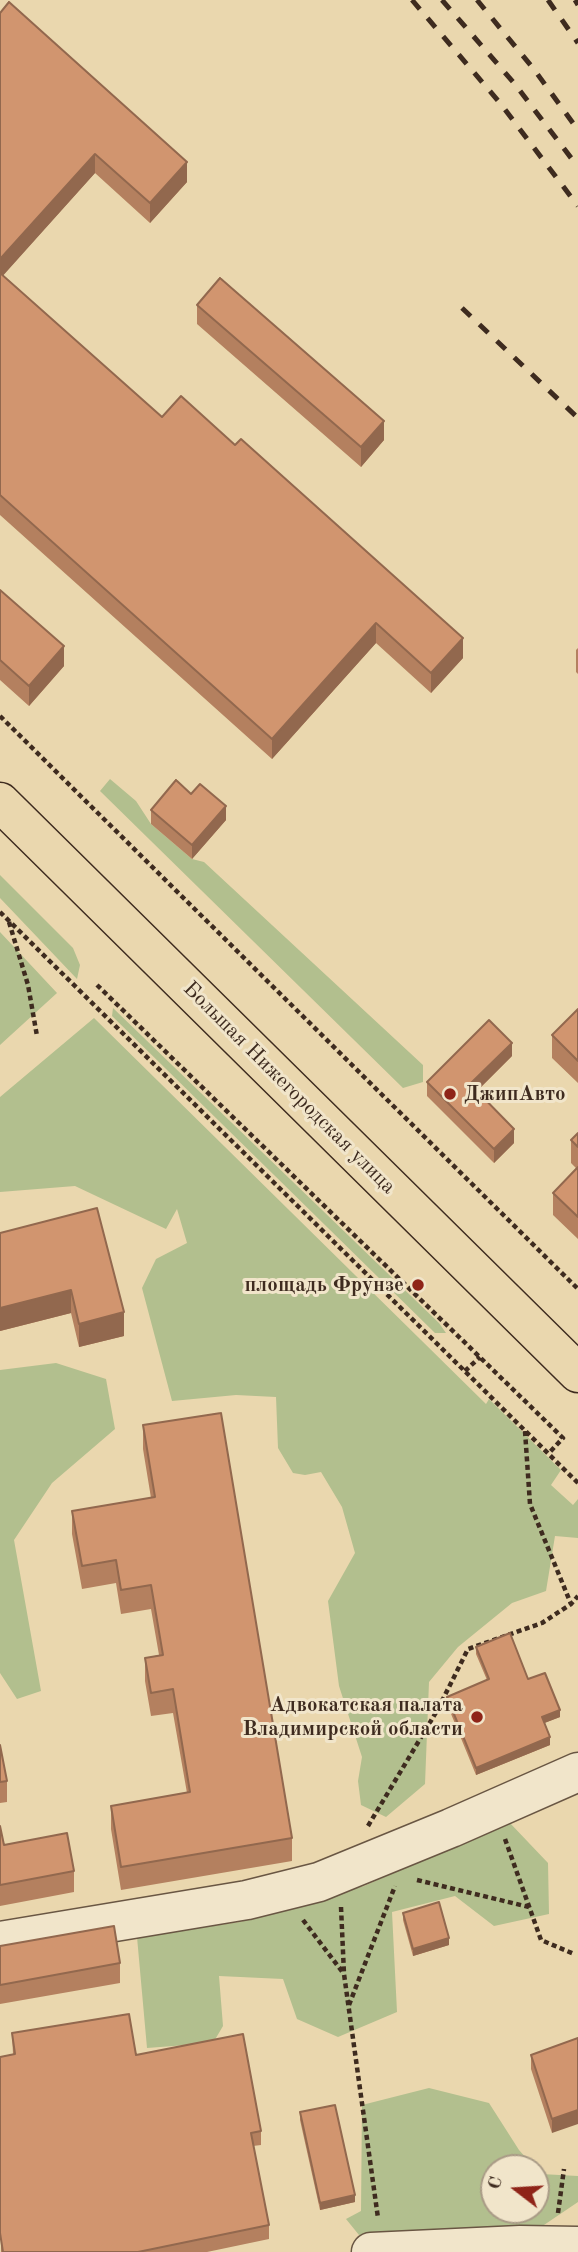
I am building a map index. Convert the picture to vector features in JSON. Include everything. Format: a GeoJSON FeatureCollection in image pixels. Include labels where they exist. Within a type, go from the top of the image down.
{"type":"FeatureCollection","features":[{"type":"Feature","properties":{"kind":"main road","name":"Большая Нижегородская улица"},"geometry":{"type":"LineString","coordinates":[[0,802],[578,1373]]}},
{"type":"Feature","properties":{"kind":"lane"},"geometry":{"type":"LineString","coordinates":[[0,1941],[247,1900],[318,1882],[578,1772]]}},
{"type":"Feature","properties":{"kind":"lane"},"geometry":{"type":"LineString","coordinates":[[376,2251],[520,2245],[566,2246]]}},
{"type":"Feature","properties":{"kind":"path"},"geometry":{"type":"LineString","coordinates":[[0,716],[578,1289]]}},
{"type":"Feature","properties":{"kind":"path"},"geometry":{"type":"LineString","coordinates":[[0,912],[578,1483]]}},
{"type":"Feature","properties":{"kind":"path"},"geometry":{"type":"LineString","coordinates":[[9,921],[28,985],[37,1036]]}},
{"type":"Feature","properties":{"kind":"path"},"geometry":{"type":"LineString","coordinates":[[97,985],[563,1438],[548,1453]]}},
{"type":"Feature","properties":{"kind":"path"},"geometry":{"type":"LineString","coordinates":[[465,1371],[480,1357]]}},
{"type":"Feature","properties":{"kind":"path"},"geometry":{"type":"LineString","coordinates":[[525,1430],[530,1504],[571,1604]]}},
{"type":"Feature","properties":{"kind":"path"},"geometry":{"type":"LineString","coordinates":[[348,2007],[386,1851],[438,1709],[468,1649],[541,1622],[571,1604],[578,1596]]}},
{"type":"Feature","properties":{"kind":"path"},"geometry":{"type":"LineString","coordinates":[[494,1809],[541,1940],[574,1954]]}},
{"type":"Feature","properties":{"kind":"path"},"geometry":{"type":"LineString","coordinates":[[386,1851],[529,1907]]}},
{"type":"Feature","properties":{"kind":"path"},"geometry":{"type":"LineString","coordinates":[[339,1873],[344,1974],[376,2251]]}},
{"type":"Feature","properties":{"kind":"path"},"geometry":{"type":"LineString","coordinates":[[282,1891],[344,1974]]}},
{"type":"Feature","properties":{"kind":"path"},"geometry":{"type":"LineString","coordinates":[[564,2169],[566,2246]]}},
{"type":"Feature","properties":{"kind":"green space"},"geometry":{"type":"Polygon","coordinates":[[[110,779],[136,801],[151,824],[192,859],[204,862],[423,1065],[423,1082],[403,1088],[100,791],[110,779]]]}},
{"type":"Feature","properties":{"kind":"green space"},"geometry":{"type":"Polygon","coordinates":[[[0,875],[73,948],[80,965],[77,979],[0,898],[0,875]]]}},
{"type":"Feature","properties":{"kind":"green space"},"geometry":{"type":"Polygon","coordinates":[[[0,932],[57,993],[0,1045],[0,932]]]}},
{"type":"Feature","properties":{"kind":"green space"},"geometry":{"type":"Polygon","coordinates":[[[113,1008],[439,1323],[446,1333],[435,1333],[112,1016],[113,1008]]]}},
{"type":"Feature","properties":{"kind":"green space"},"geometry":{"type":"Polygon","coordinates":[[[94,1018],[486,1404],[489,1399],[561,1470],[551,1485],[573,1505],[578,1499],[578,1538],[555,1536],[546,1591],[512,1603],[458,1647],[429,1682],[425,1784],[386,1817],[361,1805],[358,1781],[362,1757],[339,1686],[328,1601],[355,1553],[342,1507],[321,1472],[305,1475],[293,1473],[278,1448],[276,1397],[236,1395],[172,1401],[142,1288],[156,1259],[187,1243],[177,1209],[166,1229],[75,1186],[0,1192],[0,1097],[94,1018]]]}},
{"type":"Feature","properties":{"kind":"green space"},"geometry":{"type":"Polygon","coordinates":[[[56,1363],[106,1379],[115,1429],[52,1483],[14,1540],[41,1691],[17,1699],[0,1673],[0,1370],[56,1363]]]}},
{"type":"Feature","properties":{"kind":"green space"},"geometry":{"type":"Polygon","coordinates":[[[509,1822],[548,1863],[549,1914],[494,1926],[455,1896],[392,1912],[397,2012],[338,2037],[297,2019],[283,1979],[219,1976],[223,2026],[213,2043],[147,2048],[137,1937],[240,1922],[364,1886],[509,1822]]]}},
{"type":"Feature","properties":{"kind":"green space"},"geometry":{"type":"Polygon","coordinates":[[[429,2088],[489,2103],[523,2154],[480,2154],[480,2224],[545,2224],[541,2227],[359,2235],[346,2219],[361,2211],[362,2105],[429,2088]]]}},
{"type":"Feature","properties":{"kind":"green space"},"geometry":{"type":"Polygon","coordinates":[[[550,2174],[578,2176],[578,2202],[550,2221],[550,2174]]]}},
{"type":"Feature","properties":{"kind":"building"},"geometry":{"type":"Polygon","coordinates":[[[9,2],[187,162],[150,203],[95,154],[0,259],[0,13],[9,2]]]}},
{"type":"Feature","properties":{"kind":"building"},"geometry":{"type":"Polygon","coordinates":[[[0,273],[162,417],[181,396],[235,445],[241,439],[463,638],[431,673],[376,623],[272,739],[0,495],[0,273]]]}},
{"type":"Feature","properties":{"kind":"building"},"geometry":{"type":"Polygon","coordinates":[[[220,278],[384,421],[361,447],[197,305],[220,278]]]}},
{"type":"Feature","properties":{"kind":"building"},"geometry":{"type":"Polygon","coordinates":[[[0,590],[64,646],[29,686],[0,660],[0,590]]]}},
{"type":"Feature","properties":{"kind":"building"},"geometry":{"type":"Polygon","coordinates":[[[176,780],[191,794],[200,784],[226,806],[192,845],[151,810],[176,780]]]}},
{"type":"Feature","properties":{"kind":"building"},"geometry":{"type":"Polygon","coordinates":[[[578,1009],[578,1061],[552,1035],[578,1009]]]}},
{"type":"Feature","properties":{"kind":"building"},"geometry":{"type":"Polygon","coordinates":[[[489,1020],[512,1043],[470,1084],[514,1129],[494,1149],[427,1082],[489,1020]]]}},
{"type":"Feature","properties":{"kind":"building"},"geometry":{"type":"Polygon","coordinates":[[[578,1133],[578,1147],[571,1140],[578,1133]]]}},
{"type":"Feature","properties":{"kind":"building"},"geometry":{"type":"Polygon","coordinates":[[[578,1167],[578,1217],[553,1193],[578,1167]]]}},
{"type":"Feature","properties":{"kind":"building"},"geometry":{"type":"Polygon","coordinates":[[[97,1208],[124,1312],[79,1324],[71,1290],[0,1308],[0,1233],[97,1208]]]}},
{"type":"Feature","properties":{"kind":"building"},"geometry":{"type":"Polygon","coordinates":[[[221,1413],[292,1838],[121,1867],[111,1806],[190,1792],[173,1689],[151,1693],[145,1658],[163,1655],[151,1585],[121,1590],[116,1560],[82,1566],[72,1511],[155,1497],[143,1425],[221,1413]]]}},
{"type":"Feature","properties":{"kind":"building"},"geometry":{"type":"Polygon","coordinates":[[[510,1633],[528,1679],[545,1673],[560,1710],[542,1717],[550,1737],[476,1768],[447,1697],[489,1679],[476,1647],[510,1633]]]}},
{"type":"Feature","properties":{"kind":"building"},"geometry":{"type":"Polygon","coordinates":[[[0,1745],[7,1781],[0,1782],[0,1745]]]}},
{"type":"Feature","properties":{"kind":"building"},"geometry":{"type":"Polygon","coordinates":[[[0,1826],[4,1845],[67,1833],[74,1871],[0,1885],[0,1826]]]}},
{"type":"Feature","properties":{"kind":"building"},"geometry":{"type":"Polygon","coordinates":[[[439,1902],[449,1938],[413,1949],[403,1913],[439,1902]]]}},
{"type":"Feature","properties":{"kind":"building"},"geometry":{"type":"Polygon","coordinates":[[[114,1926],[120,1963],[0,1985],[0,1946],[114,1926]]]}},
{"type":"Feature","properties":{"kind":"building"},"geometry":{"type":"Polygon","coordinates":[[[129,2014],[136,2055],[243,2034],[261,2131],[251,2133],[269,2225],[138,2252],[3,2252],[0,2233],[0,2057],[15,2054],[12,2033],[129,2014]]]}},
{"type":"Feature","properties":{"kind":"building"},"geometry":{"type":"Polygon","coordinates":[[[578,2038],[578,2110],[552,2119],[531,2055],[578,2038]]]}},
{"type":"Feature","properties":{"kind":"building"},"geometry":{"type":"Polygon","coordinates":[[[335,2105],[355,2195],[320,2203],[300,2112],[335,2105]]]}},
{"type":"Feature","properties":{"kind":"railway"},"geometry":{"type":"LineString","coordinates":[[412,0],[500,103],[578,206]]}},
{"type":"Feature","properties":{"kind":"railway"},"geometry":{"type":"LineString","coordinates":[[442,0],[514,83],[578,167]]}},
{"type":"Feature","properties":{"kind":"railway"},"geometry":{"type":"LineString","coordinates":[[477,0],[533,68],[578,130]]}},
{"type":"Feature","properties":{"kind":"railway"},"geometry":{"type":"LineString","coordinates":[[548,0],[578,43]]}},
{"type":"Feature","properties":{"kind":"railway"},"geometry":{"type":"LineString","coordinates":[[575,0],[578,5]]}},
{"type":"Feature","properties":{"kind":"railway"},"geometry":{"type":"LineString","coordinates":[[462,308],[578,418]]}},
{"type":"Feature","properties":{"kind":"place","name":"ДжипАвто"},"geometry":{"type":"Point","coordinates":[450,1094]}},
{"type":"Feature","properties":{"kind":"place","name":"площадь Фрунзе"},"geometry":{"type":"Point","coordinates":[418,1285]}},
{"type":"Feature","properties":{"kind":"place","name":"Адвокатская палата Владимирской области"},"geometry":{"type":"Point","coordinates":[477,1717]}}]}
